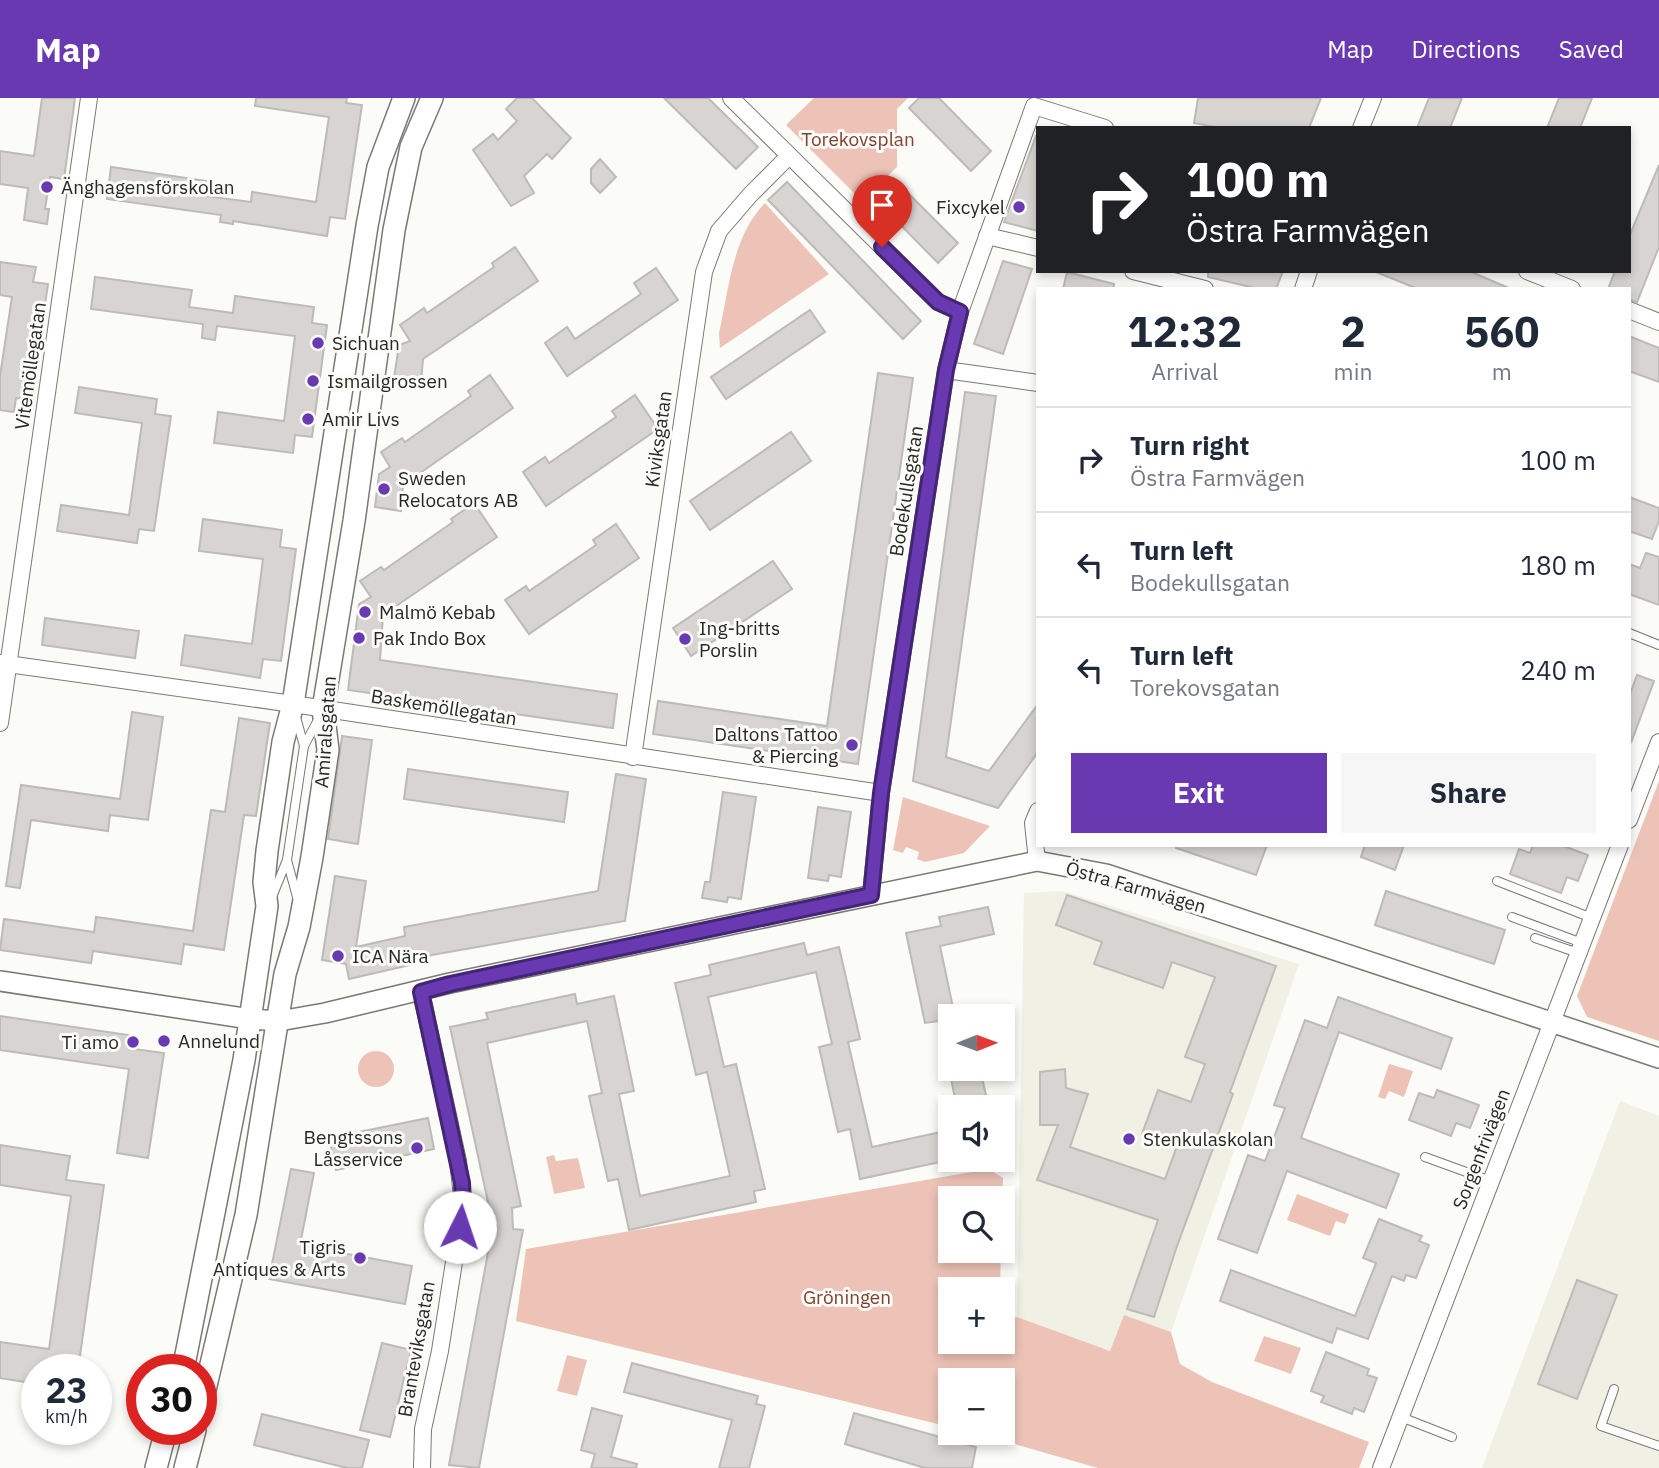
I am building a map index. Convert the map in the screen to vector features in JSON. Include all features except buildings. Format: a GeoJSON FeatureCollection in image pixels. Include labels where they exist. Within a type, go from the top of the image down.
{"type":"FeatureCollection","features":[{"type":"Feature","properties":{"kind":"main road","name":"Amiralsgatan"},"geometry":{"type":"LineString","coordinates":[[213,1354],[246,1215],[266,1021],[265,869],[283,742],[293,704],[378,167],[404,98]]}},
{"type":"Feature","properties":{"kind":"main road","name":"Amiralsgatan"},"geometry":{"type":"LineString","coordinates":[[187,1354],[266,1021],[285,974],[302,913],[327,758],[323,709],[354,520],[394,230],[411,147],[432,98]]}},
{"type":"Feature","properties":{"kind":"main road"},"geometry":{"type":"LineString","coordinates":[[156,1468],[162,1445]]}},
{"type":"Feature","properties":{"kind":"main road"},"geometry":{"type":"LineString","coordinates":[[185,1468],[191,1445]]}},
{"type":"Feature","properties":{"kind":"street","name":"Vitemöllegatan"},"geometry":{"type":"LineString","coordinates":[[0,723],[4,663],[89,98]]}},
{"type":"Feature","properties":{"kind":"street"},"geometry":{"type":"LineString","coordinates":[[731,98],[938,302],[960,312]]}},
{"type":"Feature","properties":{"kind":"street"},"geometry":{"type":"LineString","coordinates":[[1362,126],[1373,98]]}},
{"type":"Feature","properties":{"kind":"street","name":"Bodekullsgatan"},"geometry":{"type":"LineString","coordinates":[[871,895],[881,793],[946,370],[960,312],[1034,106],[1099,126]]}},
{"type":"Feature","properties":{"kind":"street","name":"Kiviksgatan"},"geometry":{"type":"LineString","coordinates":[[633,757],[704,272],[719,231],[789,156]]}},
{"type":"Feature","properties":{"kind":"street"},"geometry":{"type":"LineString","coordinates":[[987,236],[1036,248]]}},
{"type":"Feature","properties":{"kind":"street"},"geometry":{"type":"LineString","coordinates":[[1141,273],[1197,287]]}},
{"type":"Feature","properties":{"kind":"street"},"geometry":{"type":"LineString","coordinates":[[1532,273],[1568,287]]}},
{"type":"Feature","properties":{"kind":"street"},"geometry":{"type":"LineString","coordinates":[[1631,311],[1659,322]]}},
{"type":"Feature","properties":{"kind":"street"},"geometry":{"type":"LineString","coordinates":[[946,370],[1036,383]]}},
{"type":"Feature","properties":{"kind":"street","name":"Baskemöllegatan"},"geometry":{"type":"LineString","coordinates":[[4,663],[881,793]]}},
{"type":"Feature","properties":{"kind":"street"},"geometry":{"type":"LineString","coordinates":[[1634,792],[1659,742]]}},
{"type":"Feature","properties":{"kind":"street"},"geometry":{"type":"LineString","coordinates":[[1036,815],[1033,823],[1037,861]]}},
{"type":"Feature","properties":{"kind":"street","name":"Sorgenfrivägen"},"geometry":{"type":"LineString","coordinates":[[1381,1468],[1619,847]]}},
{"type":"Feature","properties":{"kind":"street","name":"Östra Farmvägen"},"geometry":{"type":"LineString","coordinates":[[0,981],[266,1021],[325,1013],[450,984],[1037,861],[1106,874],[1659,1058]]}},
{"type":"Feature","properties":{"kind":"street","name":"Branteviksgatan"},"geometry":{"type":"LineString","coordinates":[[421,992],[458,1161],[463,1205],[440,1351],[423,1429],[422,1468]]}},
{"type":"Feature","properties":{"kind":"lane"},"geometry":{"type":"LineString","coordinates":[[1631,634],[1659,645]]}},
{"type":"Feature","properties":{"kind":"lane"},"geometry":{"type":"LineString","coordinates":[[293,704],[304,746]]}},
{"type":"Feature","properties":{"kind":"lane"},"geometry":{"type":"LineString","coordinates":[[267,906],[287,860],[304,746],[323,709]]}},
{"type":"Feature","properties":{"kind":"lane"},"geometry":{"type":"LineString","coordinates":[[287,860],[302,913]]}},
{"type":"Feature","properties":{"kind":"lane"},"geometry":{"type":"LineString","coordinates":[[1497,881],[1592,918]]}},
{"type":"Feature","properties":{"kind":"lane"},"geometry":{"type":"LineString","coordinates":[[1512,917],[1580,948]]}},
{"type":"Feature","properties":{"kind":"lane"},"geometry":{"type":"LineString","coordinates":[[1535,938],[1580,948]]}},
{"type":"Feature","properties":{"kind":"lane"},"geometry":{"type":"LineString","coordinates":[[1425,1157],[1491,1181]]}},
{"type":"Feature","properties":{"kind":"lane"},"geometry":{"type":"LineString","coordinates":[[1614,1389],[1601,1426],[1659,1446]]}},
{"type":"Feature","properties":{"kind":"lane"},"geometry":{"type":"LineString","coordinates":[[1401,1417],[1452,1437]]}},
{"type":"Feature","properties":{"kind":"shaded area","name":"Stenkulaskolan"},"geometry":{"type":"Polygon","coordinates":[[[1063,891],[1299,964],[1171,1332],[1124,1315],[1110,1351],[1017,1317],[1024,893],[1063,891]]]}},
{"type":"Feature","properties":{"kind":"shaded area"},"geometry":{"type":"Polygon","coordinates":[[[1620,1101],[1659,1116],[1659,1468],[1482,1468],[1620,1101]]]}},
{"type":"Feature","properties":{"kind":"green space","name":"Torekovsplan"},"geometry":{"type":"Polygon","coordinates":[[[814,98],[908,98],[897,109],[897,167],[862,201],[786,125],[814,98]]]}},
{"type":"Feature","properties":{"kind":"green space"},"geometry":{"type":"Polygon","coordinates":[[[765,203],[829,274],[720,348],[719,333],[733,264],[745,231],[765,203]]]}},
{"type":"Feature","properties":{"kind":"green space"},"geometry":{"type":"Polygon","coordinates":[[[1659,781],[1659,1041],[1587,1017],[1577,996],[1659,781]]]}},
{"type":"Feature","properties":{"kind":"green space"},"geometry":{"type":"Polygon","coordinates":[[[903,797],[990,826],[964,853],[925,862],[917,859],[919,852],[906,847],[903,853],[893,850],[903,797]]]}},
{"type":"Feature","properties":{"kind":"green space"},"geometry":{"type":"Polygon","coordinates":[[[376,1051],[389,1056],[394,1069],[389,1082],[376,1087],[363,1082],[358,1069],[363,1056],[376,1051]]]}},
{"type":"Feature","properties":{"kind":"green space"},"geometry":{"type":"Polygon","coordinates":[[[1389,1064],[1413,1071],[1404,1097],[1389,1091],[1385,1099],[1378,1097],[1389,1064]]]}},
{"type":"Feature","properties":{"kind":"green space"},"geometry":{"type":"Polygon","coordinates":[[[554,1155],[556,1161],[578,1158],[585,1188],[554,1194],[546,1157],[554,1155]]]}},
{"type":"Feature","properties":{"kind":"green space","name":"Gröningen"},"geometry":{"type":"Polygon","coordinates":[[[972,1172],[994,1172],[1003,1178],[1003,1186],[938,1186],[938,1263],[1001,1263],[1000,1277],[938,1277],[938,1354],[1015,1354],[1015,1317],[1110,1351],[1124,1315],[1171,1332],[1180,1364],[1212,1382],[1369,1442],[1359,1468],[1098,1468],[1015,1444],[1015,1368],[938,1368],[938,1424],[516,1321],[526,1249],[972,1172]]]}},
{"type":"Feature","properties":{"kind":"green space"},"geometry":{"type":"Polygon","coordinates":[[[1297,1194],[1349,1214],[1345,1224],[1336,1221],[1330,1236],[1287,1220],[1297,1194]]]}},
{"type":"Feature","properties":{"kind":"green space"},"geometry":{"type":"Polygon","coordinates":[[[1264,1336],[1301,1348],[1291,1374],[1254,1361],[1264,1336]]]}},
{"type":"Feature","properties":{"kind":"green space"},"geometry":{"type":"Polygon","coordinates":[[[567,1355],[587,1360],[577,1396],[557,1391],[567,1355]]]}},
{"type":"Feature","properties":{"kind":"place","name":"Änghagensförskolan"},"geometry":{"type":"Point","coordinates":[47,187]}},
{"type":"Feature","properties":{"kind":"place","name":"Fixcykel"},"geometry":{"type":"Point","coordinates":[1019,207]}},
{"type":"Feature","properties":{"kind":"place","name":"Sichuan"},"geometry":{"type":"Point","coordinates":[318,343]}},
{"type":"Feature","properties":{"kind":"place","name":"Ismailgrossen"},"geometry":{"type":"Point","coordinates":[313,381]}},
{"type":"Feature","properties":{"kind":"place","name":"Amir Livs"},"geometry":{"type":"Point","coordinates":[308,419]}},
{"type":"Feature","properties":{"kind":"place","name":"Sweden Relocators AB"},"geometry":{"type":"Point","coordinates":[384,489]}},
{"type":"Feature","properties":{"kind":"place","name":"Malmö Kebab"},"geometry":{"type":"Point","coordinates":[365,612]}},
{"type":"Feature","properties":{"kind":"place","name":"Pak Indo Box"},"geometry":{"type":"Point","coordinates":[359,638]}},
{"type":"Feature","properties":{"kind":"place","name":"Ing-britts Porslin"},"geometry":{"type":"Point","coordinates":[685,639]}},
{"type":"Feature","properties":{"kind":"place","name":"Daltons Tattoo & Piercing"},"geometry":{"type":"Point","coordinates":[852,745]}},
{"type":"Feature","properties":{"kind":"place","name":"ICA Nära"},"geometry":{"type":"Point","coordinates":[338,956]}},
{"type":"Feature","properties":{"kind":"place","name":"Annelund"},"geometry":{"type":"Point","coordinates":[164,1041]}},
{"type":"Feature","properties":{"kind":"place","name":"Ti amo"},"geometry":{"type":"Point","coordinates":[133,1042]}},
{"type":"Feature","properties":{"kind":"place","name":"Stenkulaskolan"},"geometry":{"type":"Point","coordinates":[1129,1139]}},
{"type":"Feature","properties":{"kind":"place","name":"Bengtssons Låsservice"},"geometry":{"type":"Point","coordinates":[417,1148]}},
{"type":"Feature","properties":{"kind":"place","name":"Tigris Antiques & Arts"},"geometry":{"type":"Point","coordinates":[360,1258]}},
{"type":"Feature","properties":{"kind":"route"},"geometry":{"type":"LineString","coordinates":[[460,1227],[462,1183],[421,992],[871,895],[881,793],[946,370],[960,312],[938,302],[882,247]]}}]}
